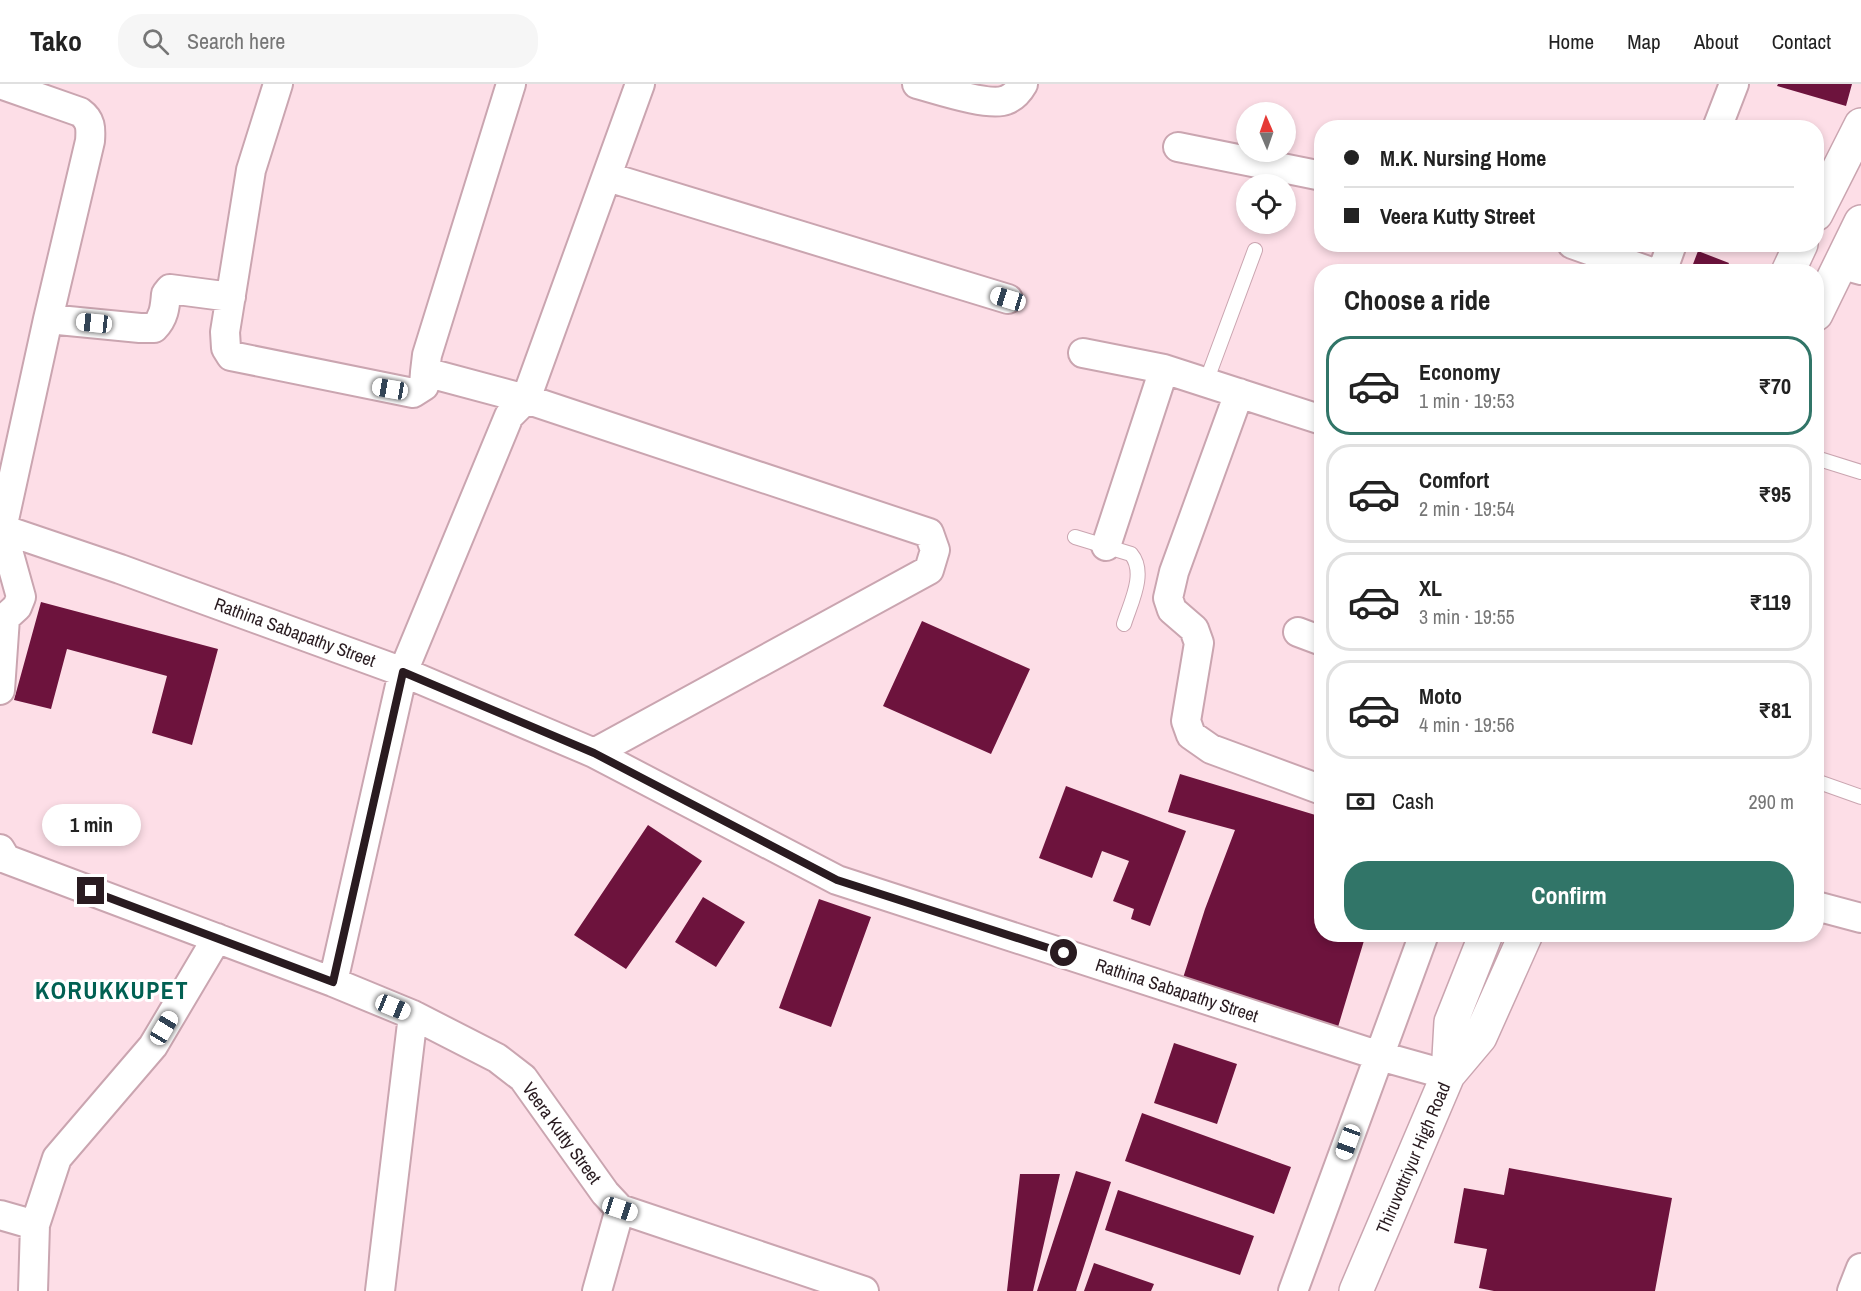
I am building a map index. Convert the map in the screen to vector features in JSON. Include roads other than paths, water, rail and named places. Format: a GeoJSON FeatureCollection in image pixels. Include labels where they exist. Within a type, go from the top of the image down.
{"type":"FeatureCollection","features":[{"type":"Feature","properties":{"kind":"main road"},"geometry":{"type":"LineString","coordinates":[[1824,198],[1861,125]]}},
{"type":"Feature","properties":{"kind":"main road"},"geometry":{"type":"LineString","coordinates":[[1824,303],[1850,267],[1861,222]]}},
{"type":"Feature","properties":{"kind":"main road"},"geometry":{"type":"LineString","coordinates":[[1448,1075],[1450,1022],[1483,942]]}},
{"type":"Feature","properties":{"kind":"main road","name":"Thiruvottriyur High Road"},"geometry":{"type":"LineString","coordinates":[[1356,1291],[1448,1075],[1480,1037],[1522,942]]}},
{"type":"Feature","properties":{"kind":"street"},"geometry":{"type":"LineString","coordinates":[[0,84],[80,112],[88,118],[91,129],[2,529],[21,597],[17,607],[2,617],[0,690]]}},
{"type":"Feature","properties":{"kind":"street"},"geometry":{"type":"LineString","coordinates":[[278,84],[251,170],[225,332],[226,348],[231,356],[413,393],[424,386],[431,343],[511,84]]}},
{"type":"Feature","properties":{"kind":"street"},"geometry":{"type":"LineString","coordinates":[[333,982],[403,672],[509,416],[526,399],[640,84]]}},
{"type":"Feature","properties":{"kind":"street"},"geometry":{"type":"LineString","coordinates":[[917,84],[988,102],[1005,101],[1017,93],[1023,84]]}},
{"type":"Feature","properties":{"kind":"street"},"geometry":{"type":"LineString","coordinates":[[1720,120],[1734,84]]}},
{"type":"Feature","properties":{"kind":"street"},"geometry":{"type":"LineString","coordinates":[[1178,147],[1314,174]]}},
{"type":"Feature","properties":{"kind":"street"},"geometry":{"type":"LineString","coordinates":[[608,177],[1008,299]]}},
{"type":"Feature","properties":{"kind":"street"},"geometry":{"type":"LineString","coordinates":[[1595,252],[1628,264]]}},
{"type":"Feature","properties":{"kind":"street"},"geometry":{"type":"LineString","coordinates":[[48,319],[140,328],[154,327],[161,321],[166,294],[171,289],[231,297]]}},
{"type":"Feature","properties":{"kind":"street"},"geometry":{"type":"LineString","coordinates":[[1083,353],[1164,369],[1314,415]]}},
{"type":"Feature","properties":{"kind":"street"},"geometry":{"type":"LineString","coordinates":[[1106,546],[1164,369]]}},
{"type":"Feature","properties":{"kind":"street"},"geometry":{"type":"LineString","coordinates":[[425,372],[526,399],[929,533],[934,550],[929,570],[594,753]]}},
{"type":"Feature","properties":{"kind":"street"},"geometry":{"type":"LineString","coordinates":[[1239,393],[1174,573],[1168,598],[1172,610],[1194,629],[1198,643],[1186,721],[1191,735],[1211,749],[1314,787]]}},
{"type":"Feature","properties":{"kind":"street","name":"Rathina Sabapathy Street"},"geometry":{"type":"LineString","coordinates":[[2,529],[120,569],[403,672],[594,753],[837,880],[1380,1056],[1448,1075]]}},
{"type":"Feature","properties":{"kind":"street","name":"Veera Kutty Street"},"geometry":{"type":"LineString","coordinates":[[0,849],[6,859],[333,982],[413,1015],[497,1058],[523,1078],[605,1193],[620,1209]]}},
{"type":"Feature","properties":{"kind":"street"},"geometry":{"type":"LineString","coordinates":[[1824,908],[1861,918]]}},
{"type":"Feature","properties":{"kind":"street"},"geometry":{"type":"LineString","coordinates":[[33,1291],[35,1225],[57,1158],[153,1046],[217,938]]}},
{"type":"Feature","properties":{"kind":"street"},"geometry":{"type":"LineString","coordinates":[[1293,1291],[1421,942]]}},
{"type":"Feature","properties":{"kind":"street"},"geometry":{"type":"LineString","coordinates":[[380,1291],[413,1015]]}},
{"type":"Feature","properties":{"kind":"street"},"geometry":{"type":"LineString","coordinates":[[597,1291],[620,1209],[864,1291]]}},
{"type":"Feature","properties":{"kind":"street"},"geometry":{"type":"LineString","coordinates":[[0,1215],[35,1225]]}},
{"type":"Feature","properties":{"kind":"street"},"geometry":{"type":"LineString","coordinates":[[1852,1291],[1861,1268]]}},
{"type":"Feature","properties":{"kind":"lane"},"geometry":{"type":"LineString","coordinates":[[1206,382],[1255,250]]}},
{"type":"Feature","properties":{"kind":"lane"},"geometry":{"type":"LineString","coordinates":[[1824,460],[1861,472]]}},
{"type":"Feature","properties":{"kind":"lane"},"geometry":{"type":"LineString","coordinates":[[1074,537],[1131,554],[1136,560],[1137,585],[1124,624]]}},
{"type":"Feature","properties":{"kind":"lane"},"geometry":{"type":"LineString","coordinates":[[1824,784],[1861,797]]}},
{"type":"Feature","properties":{"kind":"district","name":"KORUKKUPET"},"geometry":{"type":"Point","coordinates":[112,990]}}]}
